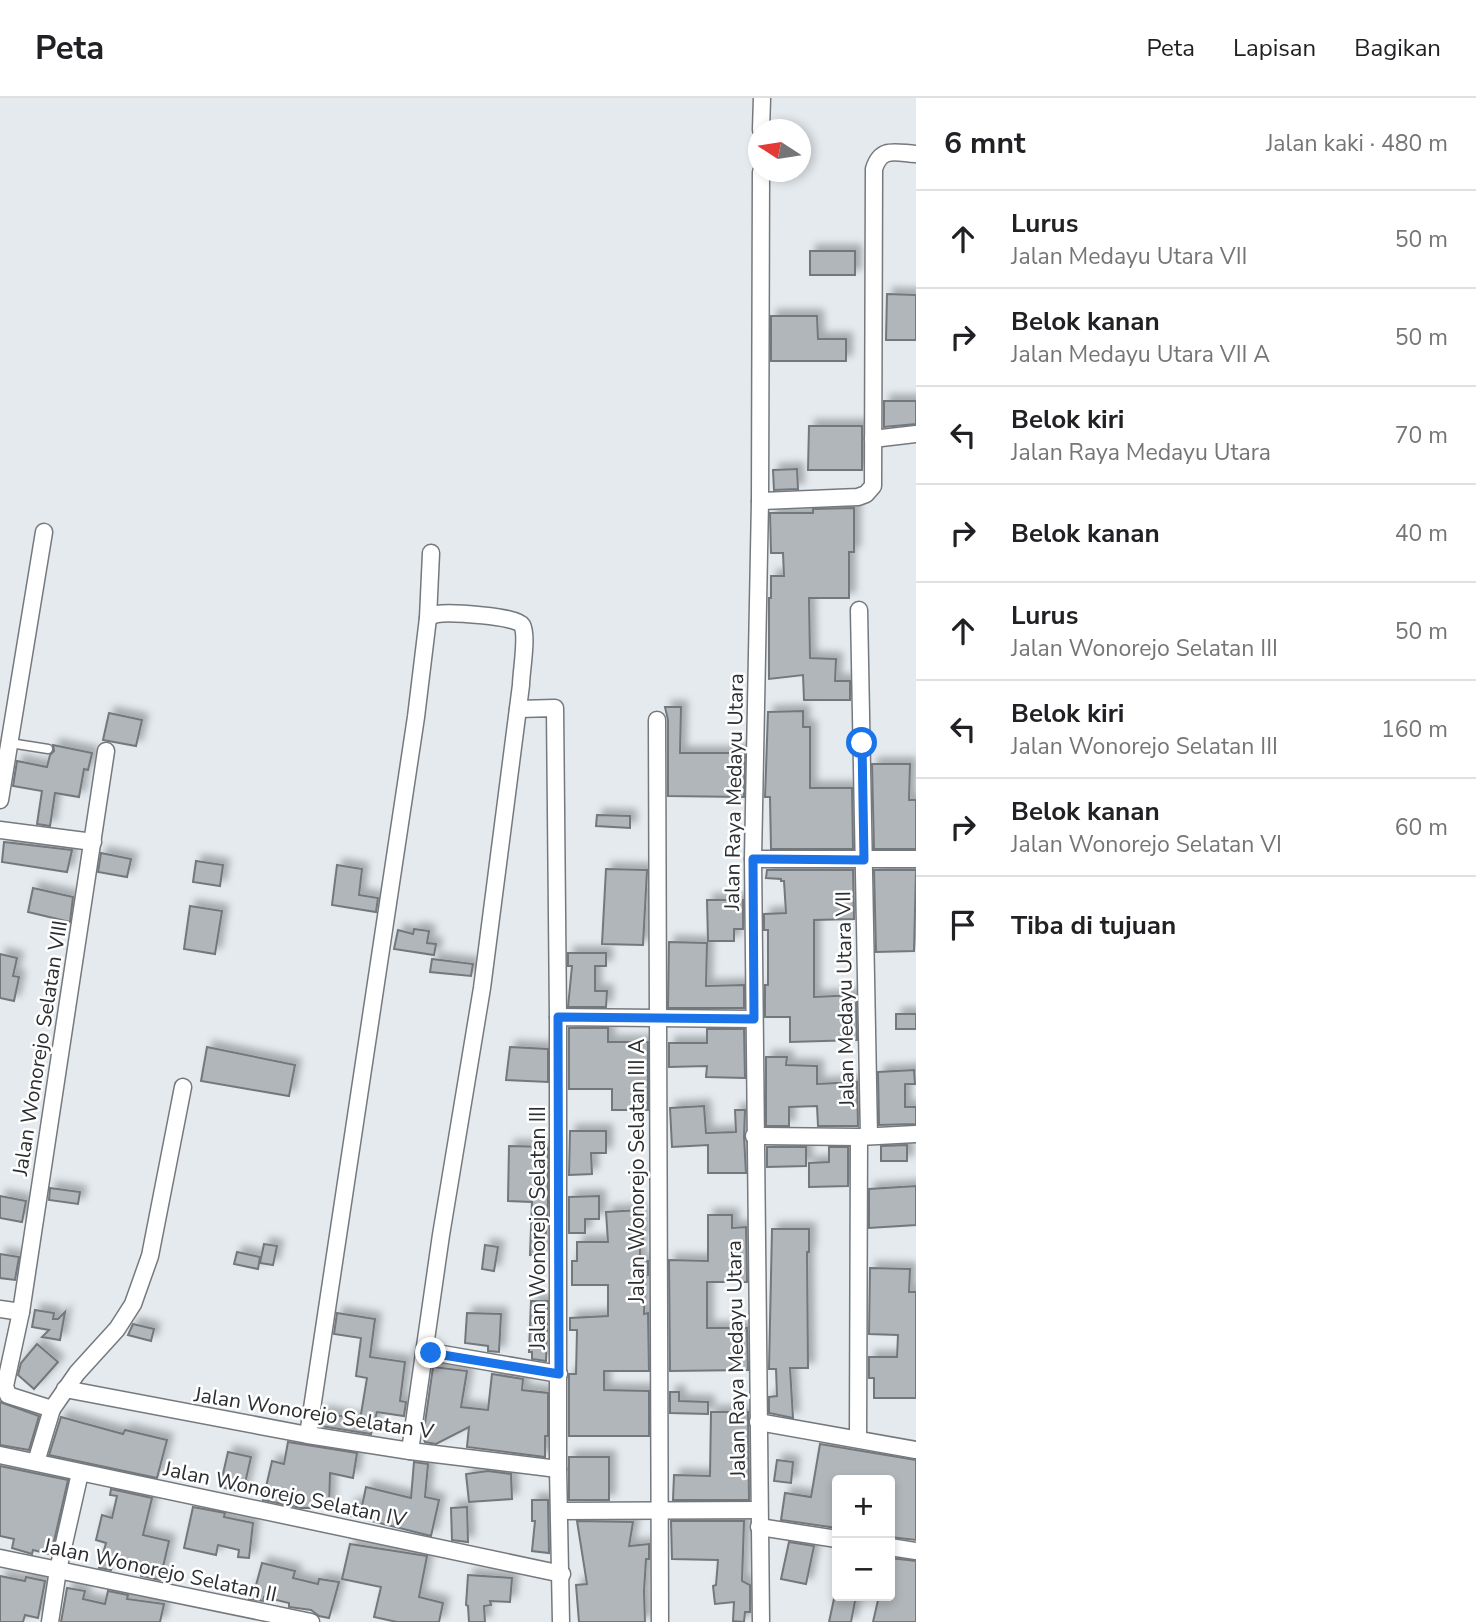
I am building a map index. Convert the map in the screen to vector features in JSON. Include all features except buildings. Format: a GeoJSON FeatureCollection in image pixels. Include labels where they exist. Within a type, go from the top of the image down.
{"type":"FeatureCollection","features":[{"type":"Feature","properties":{"kind":"street"},"geometry":{"type":"LineString","coordinates":[[761,119],[762,98]]}},
{"type":"Feature","properties":{"kind":"street"},"geometry":{"type":"LineString","coordinates":[[760,500],[858,497],[866,494],[873,486],[874,169],[883,153],[916,153]]}},
{"type":"Feature","properties":{"kind":"street","name":"Jalan Raya Medayu Utara"},"geometry":{"type":"LineString","coordinates":[[761,182],[760,500],[753,859],[761,1622]]}},
{"type":"Feature","properties":{"kind":"street"},"geometry":{"type":"LineString","coordinates":[[873,439],[916,435]]}},
{"type":"Feature","properties":{"kind":"street"},"geometry":{"type":"LineString","coordinates":[[0,800],[44,532]]}},
{"type":"Feature","properties":{"kind":"street"},"geometry":{"type":"LineString","coordinates":[[308,1435],[414,731],[428,618],[431,553]]}},
{"type":"Feature","properties":{"kind":"street","name":"Jalan Medayu Utara VII"},"geometry":{"type":"LineString","coordinates":[[858,1439],[864,1136],[864,860],[859,610]]}},
{"type":"Feature","properties":{"kind":"street"},"geometry":{"type":"LineString","coordinates":[[410,1451],[441,1235],[482,988],[518,709],[524,635],[517,620],[436,614],[428,618]]}},
{"type":"Feature","properties":{"kind":"street","name":"Jalan Wonorejo Selatan III"},"geometry":{"type":"LineString","coordinates":[[518,709],[555,708],[561,1622]]}},
{"type":"Feature","properties":{"kind":"street","name":"Jalan Wonorejo Selatan III A"},"geometry":{"type":"LineString","coordinates":[[657,720],[660,1622]]}},
{"type":"Feature","properties":{"kind":"street","name":"Jalan Wonorejo Selatan VIII"},"geometry":{"type":"LineString","coordinates":[[21,1312],[106,751]]}},
{"type":"Feature","properties":{"kind":"street"},"geometry":{"type":"LineString","coordinates":[[0,830],[93,842]]}},
{"type":"Feature","properties":{"kind":"street"},"geometry":{"type":"LineString","coordinates":[[753,859],[916,859]]}},
{"type":"Feature","properties":{"kind":"street"},"geometry":{"type":"LineString","coordinates":[[558,1017],[754,1019]]}},
{"type":"Feature","properties":{"kind":"street"},"geometry":{"type":"LineString","coordinates":[[36,1462],[52,1409],[77,1373],[117,1329],[133,1304],[143,1281],[183,1087]]}},
{"type":"Feature","properties":{"kind":"street","name":"Jalan Medayu Utara VII"},"geometry":{"type":"LineString","coordinates":[[754,1136],[916,1134]]}},
{"type":"Feature","properties":{"kind":"street"},"geometry":{"type":"LineString","coordinates":[[0,1309],[21,1312],[5,1383],[8,1395],[52,1409]]}},
{"type":"Feature","properties":{"kind":"street"},"geometry":{"type":"LineString","coordinates":[[425,1351],[559,1374]]}},
{"type":"Feature","properties":{"kind":"street","name":"Jalan Wonorejo Selatan V"},"geometry":{"type":"LineString","coordinates":[[65,1389],[308,1435],[410,1451],[558,1469]]}},
{"type":"Feature","properties":{"kind":"street"},"geometry":{"type":"LineString","coordinates":[[758,1422],[916,1450]]}},
{"type":"Feature","properties":{"kind":"street","name":"Jalan Wonorejo Selatan IV"},"geometry":{"type":"LineString","coordinates":[[0,1455],[562,1574]]}},
{"type":"Feature","properties":{"kind":"street"},"geometry":{"type":"LineString","coordinates":[[50,1622],[58,1570],[80,1473]]}},
{"type":"Feature","properties":{"kind":"street"},"geometry":{"type":"LineString","coordinates":[[560,1511],[759,1510]]}},
{"type":"Feature","properties":{"kind":"street"},"geometry":{"type":"LineString","coordinates":[[759,1527],[832,1538]]}},
{"type":"Feature","properties":{"kind":"street"},"geometry":{"type":"LineString","coordinates":[[895,1547],[916,1551]]}},
{"type":"Feature","properties":{"kind":"street","name":"Jalan Wonorejo Selatan II"},"geometry":{"type":"LineString","coordinates":[[0,1558],[311,1622]]}},
{"type":"Feature","properties":{"kind":"lane"},"geometry":{"type":"LineString","coordinates":[[10,743],[48,749]]}},
{"type":"Feature","properties":{"kind":"route"},"geometry":{"type":"LineString","coordinates":[[431,1353],[559,1374],[558,1017],[754,1019],[753,859],[864,860],[862,743]]}}]}
